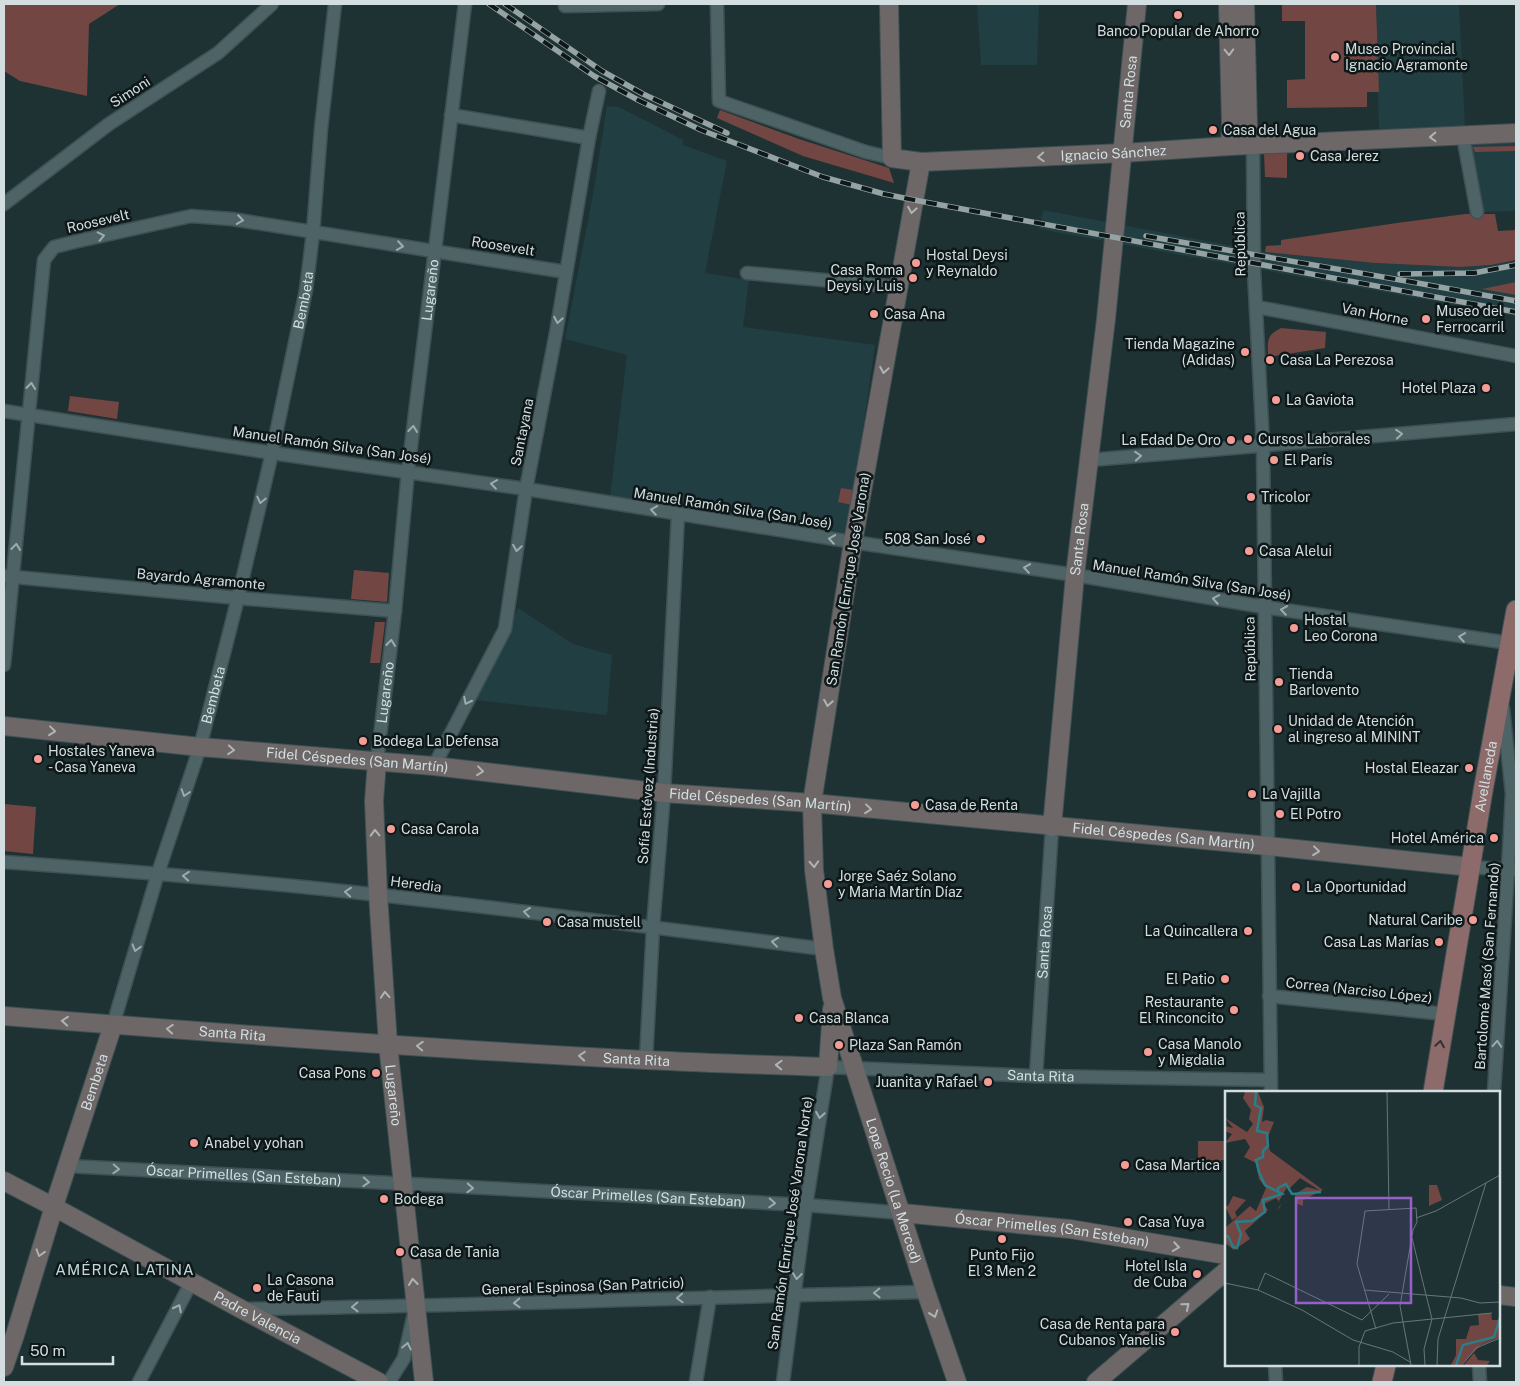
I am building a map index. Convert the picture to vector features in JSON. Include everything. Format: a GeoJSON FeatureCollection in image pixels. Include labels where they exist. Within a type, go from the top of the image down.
{"type":"FeatureCollection","features":[{"type":"Feature","properties":{"kind":"main road","name":"Avellaneda"},"geometry":{"type":"LineString","coordinates":[[1433,1091],[1501,693],[1513,644],[1516,610]]}},
{"type":"Feature","properties":{"kind":"main road"},"geometry":{"type":"LineString","coordinates":[[1382,1382],[1386,1366]]}},
{"type":"Feature","properties":{"kind":"street","name":"Simoni"},"geometry":{"type":"LineString","coordinates":[[4,204],[109,124],[218,53],[272,4]]}},
{"type":"Feature","properties":{"kind":"street","name":"Bembeta"},"geometry":{"type":"LineString","coordinates":[[4,1367],[114,1024],[158,874],[200,747],[238,598],[272,452],[306,290],[334,4]]}},
{"type":"Feature","properties":{"kind":"street","name":"Lugareño"},"geometry":{"type":"LineString","coordinates":[[424,1382],[388,1044],[374,801],[408,471],[465,4]]}},
{"type":"Feature","properties":{"kind":"street"},"geometry":{"type":"LineString","coordinates":[[565,6],[658,4]]}},
{"type":"Feature","properties":{"kind":"street","name":"Ignacio Sánchez"},"geometry":{"type":"LineString","coordinates":[[718,4],[719,101],[866,152],[892,158],[920,162],[1516,133]]}},
{"type":"Feature","properties":{"kind":"street"},"geometry":{"type":"LineString","coordinates":[[889,4],[892,158]]}},
{"type":"Feature","properties":{"kind":"street","name":"Santa Rosa"},"geometry":{"type":"LineString","coordinates":[[1036,1076],[1052,827],[1075,575],[1106,319],[1137,4]]}},
{"type":"Feature","properties":{"kind":"street"},"geometry":{"type":"LineString","coordinates":[[1228,4],[1230,146]]}},
{"type":"Feature","properties":{"kind":"street"},"geometry":{"type":"LineString","coordinates":[[1245,4],[1248,125],[1253,145]]}},
{"type":"Feature","properties":{"kind":"street","name":"Santayana"},"geometry":{"type":"LineString","coordinates":[[434,766],[504,629],[526,489],[589,138],[600,91]]}},
{"type":"Feature","properties":{"kind":"street"},"geometry":{"type":"LineString","coordinates":[[451,115],[589,138]]}},
{"type":"Feature","properties":{"kind":"street"},"geometry":{"type":"LineString","coordinates":[[1231,124],[1234,128],[1241,129],[1246,128],[1248,125]]}},
{"type":"Feature","properties":{"kind":"street"},"geometry":{"type":"LineString","coordinates":[[1462,136],[1476,212]]}},
{"type":"Feature","properties":{"kind":"street","name":"República"},"geometry":{"type":"LineString","coordinates":[[1253,145],[1254,271],[1263,446],[1270,1086]]}},
{"type":"Feature","properties":{"kind":"street","name":"San Ramón (Enrique José Varona)"},"geometry":{"type":"LineString","coordinates":[[832,998],[814,870],[812,803],[853,542],[920,162]]}},
{"type":"Feature","properties":{"kind":"street","name":"Roosevelt"},"geometry":{"type":"LineString","coordinates":[[4,666],[8,577],[28,415],[44,260],[54,247],[191,216],[232,219],[566,272]]}},
{"type":"Feature","properties":{"kind":"street"},"geometry":{"type":"LineString","coordinates":[[747,273],[899,287]]}},
{"type":"Feature","properties":{"kind":"street","name":"Van Horne"},"geometry":{"type":"LineString","coordinates":[[1257,307],[1516,356]]}},
{"type":"Feature","properties":{"kind":"street","name":"Manuel Ramón Silva (San José)"},"geometry":{"type":"LineString","coordinates":[[4,411],[526,489],[853,542],[1075,575],[1264,607],[1513,644]]}},
{"type":"Feature","properties":{"kind":"street"},"geometry":{"type":"LineString","coordinates":[[1090,460],[1516,424]]}},
{"type":"Feature","properties":{"kind":"street","name":"Sofía Estévez (Industria)"},"geometry":{"type":"LineString","coordinates":[[646,1060],[653,927],[664,793],[678,514]]}},
{"type":"Feature","properties":{"kind":"street","name":"Bayardo Agramonte"},"geometry":{"type":"LineString","coordinates":[[8,577],[395,611]]}},
{"type":"Feature","properties":{"kind":"street","name":"Bartolomé Masó (San Fernando)"},"geometry":{"type":"LineString","coordinates":[[1494,1091],[1512,870],[1512,794],[1501,693]]}},
{"type":"Feature","properties":{"kind":"street","name":"Fidel Céspedes (San Martín)"},"geometry":{"type":"LineString","coordinates":[[4,726],[200,747],[434,766],[664,793],[812,803],[1512,870]]}},
{"type":"Feature","properties":{"kind":"street","name":"Heredia"},"geometry":{"type":"LineString","coordinates":[[4,862],[378,894],[824,949]]}},
{"type":"Feature","properties":{"kind":"street","name":"Correa (Narciso López)"},"geometry":{"type":"LineString","coordinates":[[1269,996],[1445,1014]]}},
{"type":"Feature","properties":{"kind":"street"},"geometry":{"type":"LineString","coordinates":[[828,1067],[832,998]]}},
{"type":"Feature","properties":{"kind":"street","name":"Lope Recio (La Merced)"},"geometry":{"type":"LineString","coordinates":[[832,998],[926,1292],[957,1382]]}},
{"type":"Feature","properties":{"kind":"street","name":"Santa Rita"},"geometry":{"type":"LineString","coordinates":[[4,1016],[388,1044],[646,1060],[1270,1086]]}},
{"type":"Feature","properties":{"kind":"street","name":"San Ramón (Enrique José Varona Norte)"},"geometry":{"type":"LineString","coordinates":[[783,1382],[806,1205],[828,1067]]}},
{"type":"Feature","properties":{"kind":"street","name":"Óscar Primelles (San Esteban)"},"geometry":{"type":"LineString","coordinates":[[68,1166],[806,1205],[1070,1230],[1225,1255]]}},
{"type":"Feature","properties":{"kind":"street","name":"Padre Valencia"},"geometry":{"type":"LineString","coordinates":[[4,1181],[379,1382]]}},
{"type":"Feature","properties":{"kind":"street"},"geometry":{"type":"LineString","coordinates":[[1096,1382],[1225,1272]]}},
{"type":"Feature","properties":{"kind":"street"},"geometry":{"type":"LineString","coordinates":[[139,1382],[192,1281]]}},
{"type":"Feature","properties":{"kind":"street","name":"General Espinosa (San Patricio)"},"geometry":{"type":"LineString","coordinates":[[240,1309],[926,1292]]}},
{"type":"Feature","properties":{"kind":"street"},"geometry":{"type":"LineString","coordinates":[[1500,1295],[1516,1297]]}},
{"type":"Feature","properties":{"kind":"street"},"geometry":{"type":"LineString","coordinates":[[696,1382],[710,1297]]}},
{"type":"Feature","properties":{"kind":"street"},"geometry":{"type":"LineString","coordinates":[[389,1382],[404,1358],[416,1306]]}},
{"type":"Feature","properties":{"kind":"street"},"geometry":{"type":"LineString","coordinates":[[1275,1366],[1276,1382]]}},
{"type":"Feature","properties":{"kind":"street"},"geometry":{"type":"LineString","coordinates":[[1479,1366],[1480,1382]]}},
{"type":"Feature","properties":{"kind":"shaded area"},"geometry":{"type":"Polygon","coordinates":[[[4,4],[120,4],[89,24],[87,96],[20,81],[4,71],[4,4]]]}},
{"type":"Feature","properties":{"kind":"shaded area"},"geometry":{"type":"Polygon","coordinates":[[[977,4],[1039,4],[1037,65],[981,65],[977,4]]]}},
{"type":"Feature","properties":{"kind":"shaded area"},"geometry":{"type":"Polygon","coordinates":[[[1282,4],[1376,4],[1379,92],[1367,92],[1367,107],[1287,108],[1287,80],[1305,79],[1305,21],[1282,21],[1282,4]]]}},
{"type":"Feature","properties":{"kind":"shaded area"},"geometry":{"type":"Polygon","coordinates":[[[1376,4],[1459,4],[1465,128],[1379,131],[1376,4]]]}},
{"type":"Feature","properties":{"kind":"shaded area"},"geometry":{"type":"Polygon","coordinates":[[[607,106],[619,107],[683,140],[683,145],[727,161],[705,273],[749,280],[743,327],[875,345],[848,533],[610,497],[627,355],[565,339],[593,195],[607,106]]]}},
{"type":"Feature","properties":{"kind":"shaded area"},"geometry":{"type":"Polygon","coordinates":[[[720,110],[799,139],[889,168],[894,183],[803,156],[717,118],[720,110]]]}},
{"type":"Feature","properties":{"kind":"shaded area"},"geometry":{"type":"Polygon","coordinates":[[[1516,133],[1516,211],[1477,212],[1463,136],[1516,133]]]}},
{"type":"Feature","properties":{"kind":"shaded area"},"geometry":{"type":"Polygon","coordinates":[[[1516,146],[1516,151],[1475,152],[1473,147],[1516,146]]]}},
{"type":"Feature","properties":{"kind":"shaded area"},"geometry":{"type":"Polygon","coordinates":[[[1287,152],[1287,178],[1265,177],[1264,153],[1287,152]]]}},
{"type":"Feature","properties":{"kind":"shaded area"},"geometry":{"type":"Polygon","coordinates":[[[1043,210],[1265,252],[1375,263],[1460,267],[1491,265],[1516,260],[1516,316],[1039,229],[1043,210]]]}},
{"type":"Feature","properties":{"kind":"shaded area","name":"Museo del Ferrocarril"},"geometry":{"type":"Polygon","coordinates":[[[1465,214],[1495,214],[1498,231],[1516,230],[1516,260],[1491,265],[1460,267],[1375,263],[1265,252],[1266,246],[1281,245],[1281,240],[1465,214]]]}},
{"type":"Feature","properties":{"kind":"shaded area"},"geometry":{"type":"Polygon","coordinates":[[[1516,282],[1516,295],[1482,289],[1516,282]]]}},
{"type":"Feature","properties":{"kind":"shaded area"},"geometry":{"type":"Polygon","coordinates":[[[1281,328],[1326,332],[1325,348],[1268,357],[1268,340],[1272,334],[1281,328]]]}},
{"type":"Feature","properties":{"kind":"shaded area"},"geometry":{"type":"Polygon","coordinates":[[[70,396],[119,402],[117,419],[68,411],[70,396]]]}},
{"type":"Feature","properties":{"kind":"shaded area"},"geometry":{"type":"Polygon","coordinates":[[[841,488],[854,490],[852,505],[838,502],[841,488]]]}},
{"type":"Feature","properties":{"kind":"shaded area"},"geometry":{"type":"Polygon","coordinates":[[[354,570],[389,573],[387,602],[351,599],[354,570]]]}},
{"type":"Feature","properties":{"kind":"shaded area"},"geometry":{"type":"Polygon","coordinates":[[[518,608],[573,644],[612,655],[607,715],[476,700],[518,608]]]}},
{"type":"Feature","properties":{"kind":"shaded area"},"geometry":{"type":"Polygon","coordinates":[[[375,622],[385,622],[380,663],[370,663],[375,622]]]}},
{"type":"Feature","properties":{"kind":"shaded area"},"geometry":{"type":"Polygon","coordinates":[[[4,804],[36,807],[33,854],[4,851],[4,804]]]}},
{"type":"Feature","properties":{"kind":"shaded area"},"geometry":{"type":"Polygon","coordinates":[[[1198,1141],[1225,1141],[1225,1160],[1221,1160],[1220,1171],[1190,1171],[1190,1159],[1198,1159],[1198,1141]]]}},
{"type":"Feature","properties":{"kind":"railway"},"geometry":{"type":"LineString","coordinates":[[489,4],[594,76],[638,100],[701,130],[823,177],[884,194],[914,200],[1516,312]]}},
{"type":"Feature","properties":{"kind":"railway"},"geometry":{"type":"LineString","coordinates":[[505,4],[602,71],[643,94],[727,133]]}},
{"type":"Feature","properties":{"kind":"railway"},"geometry":{"type":"LineString","coordinates":[[1146,236],[1516,301]]}},
{"type":"Feature","properties":{"kind":"railway"},"geometry":{"type":"LineString","coordinates":[[1400,274],[1474,273],[1516,265]]}},
{"type":"Feature","properties":{"kind":"place","name":"Banco Popular de Ahorro"},"geometry":{"type":"Point","coordinates":[1178,15]}},
{"type":"Feature","properties":{"kind":"place","name":"Museo Provincial Ignacio Agramonte"},"geometry":{"type":"Point","coordinates":[1335,57]}},
{"type":"Feature","properties":{"kind":"place","name":"Casa del Agua"},"geometry":{"type":"Point","coordinates":[1213,130]}},
{"type":"Feature","properties":{"kind":"place","name":"Casa Jerez"},"geometry":{"type":"Point","coordinates":[1300,156]}},
{"type":"Feature","properties":{"kind":"place","name":"Hostal Deysi y Reynaldo"},"geometry":{"type":"Point","coordinates":[916,263]}},
{"type":"Feature","properties":{"kind":"place","name":"Casa Roma Deysi y Luis"},"geometry":{"type":"Point","coordinates":[913,278]}},
{"type":"Feature","properties":{"kind":"place","name":"Casa Ana"},"geometry":{"type":"Point","coordinates":[874,314]}},
{"type":"Feature","properties":{"kind":"place","name":"Museo del Ferrocarril"},"geometry":{"type":"Point","coordinates":[1426,319]}},
{"type":"Feature","properties":{"kind":"place","name":"Tienda Magazine (Adidas)"},"geometry":{"type":"Point","coordinates":[1245,352]}},
{"type":"Feature","properties":{"kind":"place","name":"Casa La Perezosa"},"geometry":{"type":"Point","coordinates":[1270,360]}},
{"type":"Feature","properties":{"kind":"place","name":"Hotel Plaza"},"geometry":{"type":"Point","coordinates":[1486,388]}},
{"type":"Feature","properties":{"kind":"place","name":"La Gaviota"},"geometry":{"type":"Point","coordinates":[1276,400]}},
{"type":"Feature","properties":{"kind":"place","name":"Cursos Laborales"},"geometry":{"type":"Point","coordinates":[1248,439]}},
{"type":"Feature","properties":{"kind":"place","name":"La Edad De Oro"},"geometry":{"type":"Point","coordinates":[1231,440]}},
{"type":"Feature","properties":{"kind":"place","name":"El París"},"geometry":{"type":"Point","coordinates":[1274,460]}},
{"type":"Feature","properties":{"kind":"place","name":"Tricolor"},"geometry":{"type":"Point","coordinates":[1251,497]}},
{"type":"Feature","properties":{"kind":"place","name":"508 San José"},"geometry":{"type":"Point","coordinates":[981,539]}},
{"type":"Feature","properties":{"kind":"place","name":"Casa Alelui"},"geometry":{"type":"Point","coordinates":[1249,551]}},
{"type":"Feature","properties":{"kind":"place","name":"Hostal Leo Corona"},"geometry":{"type":"Point","coordinates":[1294,628]}},
{"type":"Feature","properties":{"kind":"place","name":"Tienda Barlovento"},"geometry":{"type":"Point","coordinates":[1279,682]}},
{"type":"Feature","properties":{"kind":"place","name":"Unidad de Atención al ingreso al MININT"},"geometry":{"type":"Point","coordinates":[1278,729]}},
{"type":"Feature","properties":{"kind":"place","name":"Bodega La Defensa"},"geometry":{"type":"Point","coordinates":[363,741]}},
{"type":"Feature","properties":{"kind":"place","name":"Hostales Yaneva - Casa Yaneva"},"geometry":{"type":"Point","coordinates":[38,759]}},
{"type":"Feature","properties":{"kind":"place","name":"Hostal Eleazar"},"geometry":{"type":"Point","coordinates":[1469,768]}},
{"type":"Feature","properties":{"kind":"place","name":"La Vajilla"},"geometry":{"type":"Point","coordinates":[1252,794]}},
{"type":"Feature","properties":{"kind":"place","name":"Casa de Renta"},"geometry":{"type":"Point","coordinates":[915,805]}},
{"type":"Feature","properties":{"kind":"place","name":"El Potro"},"geometry":{"type":"Point","coordinates":[1280,814]}},
{"type":"Feature","properties":{"kind":"place","name":"Casa Carola"},"geometry":{"type":"Point","coordinates":[391,829]}},
{"type":"Feature","properties":{"kind":"place","name":"Hotel América"},"geometry":{"type":"Point","coordinates":[1494,838]}},
{"type":"Feature","properties":{"kind":"place","name":"Jorge Saéz Solano y Maria Martín Díaz"},"geometry":{"type":"Point","coordinates":[828,884]}},
{"type":"Feature","properties":{"kind":"place","name":"La Oportunidad"},"geometry":{"type":"Point","coordinates":[1296,887]}},
{"type":"Feature","properties":{"kind":"place","name":"Natural Caribe"},"geometry":{"type":"Point","coordinates":[1473,920]}},
{"type":"Feature","properties":{"kind":"place","name":"Casa mustell"},"geometry":{"type":"Point","coordinates":[547,922]}},
{"type":"Feature","properties":{"kind":"place","name":"La Quincallera"},"geometry":{"type":"Point","coordinates":[1248,931]}},
{"type":"Feature","properties":{"kind":"place","name":"Casa Las Marías"},"geometry":{"type":"Point","coordinates":[1439,942]}},
{"type":"Feature","properties":{"kind":"place","name":"El Patio"},"geometry":{"type":"Point","coordinates":[1225,979]}},
{"type":"Feature","properties":{"kind":"place","name":"Restaurante El Rinconcito"},"geometry":{"type":"Point","coordinates":[1234,1010]}},
{"type":"Feature","properties":{"kind":"place","name":"Casa Blanca"},"geometry":{"type":"Point","coordinates":[799,1018]}},
{"type":"Feature","properties":{"kind":"place","name":"Plaza San Ramón"},"geometry":{"type":"Point","coordinates":[839,1045]}},
{"type":"Feature","properties":{"kind":"place","name":"Casa Manolo y Migdalia"},"geometry":{"type":"Point","coordinates":[1148,1052]}},
{"type":"Feature","properties":{"kind":"place","name":"Casa Pons"},"geometry":{"type":"Point","coordinates":[376,1073]}},
{"type":"Feature","properties":{"kind":"place","name":"Juanita y Rafael"},"geometry":{"type":"Point","coordinates":[988,1082]}},
{"type":"Feature","properties":{"kind":"place","name":"Anabel y yohan"},"geometry":{"type":"Point","coordinates":[194,1143]}},
{"type":"Feature","properties":{"kind":"place","name":"Casa Martica"},"geometry":{"type":"Point","coordinates":[1125,1165]}},
{"type":"Feature","properties":{"kind":"place","name":"Bodega"},"geometry":{"type":"Point","coordinates":[384,1199]}},
{"type":"Feature","properties":{"kind":"place","name":"Casa Yuya"},"geometry":{"type":"Point","coordinates":[1128,1222]}},
{"type":"Feature","properties":{"kind":"place","name":"Punto Fijo El 3 Men 2"},"geometry":{"type":"Point","coordinates":[1002,1239]}},
{"type":"Feature","properties":{"kind":"place","name":"Casa de Tania"},"geometry":{"type":"Point","coordinates":[400,1252]}},
{"type":"Feature","properties":{"kind":"place","name":"Hotel Isla de Cuba"},"geometry":{"type":"Point","coordinates":[1197,1274]}},
{"type":"Feature","properties":{"kind":"place","name":"La Casona de Fauti"},"geometry":{"type":"Point","coordinates":[257,1288]}},
{"type":"Feature","properties":{"kind":"place","name":"Casa de Renta para Cubanos Yanelis"},"geometry":{"type":"Point","coordinates":[1175,1332]}},
{"type":"Feature","properties":{"kind":"district","name":"AMÉRICA LATINA"},"geometry":{"type":"Point","coordinates":[125,1269]}}]}
